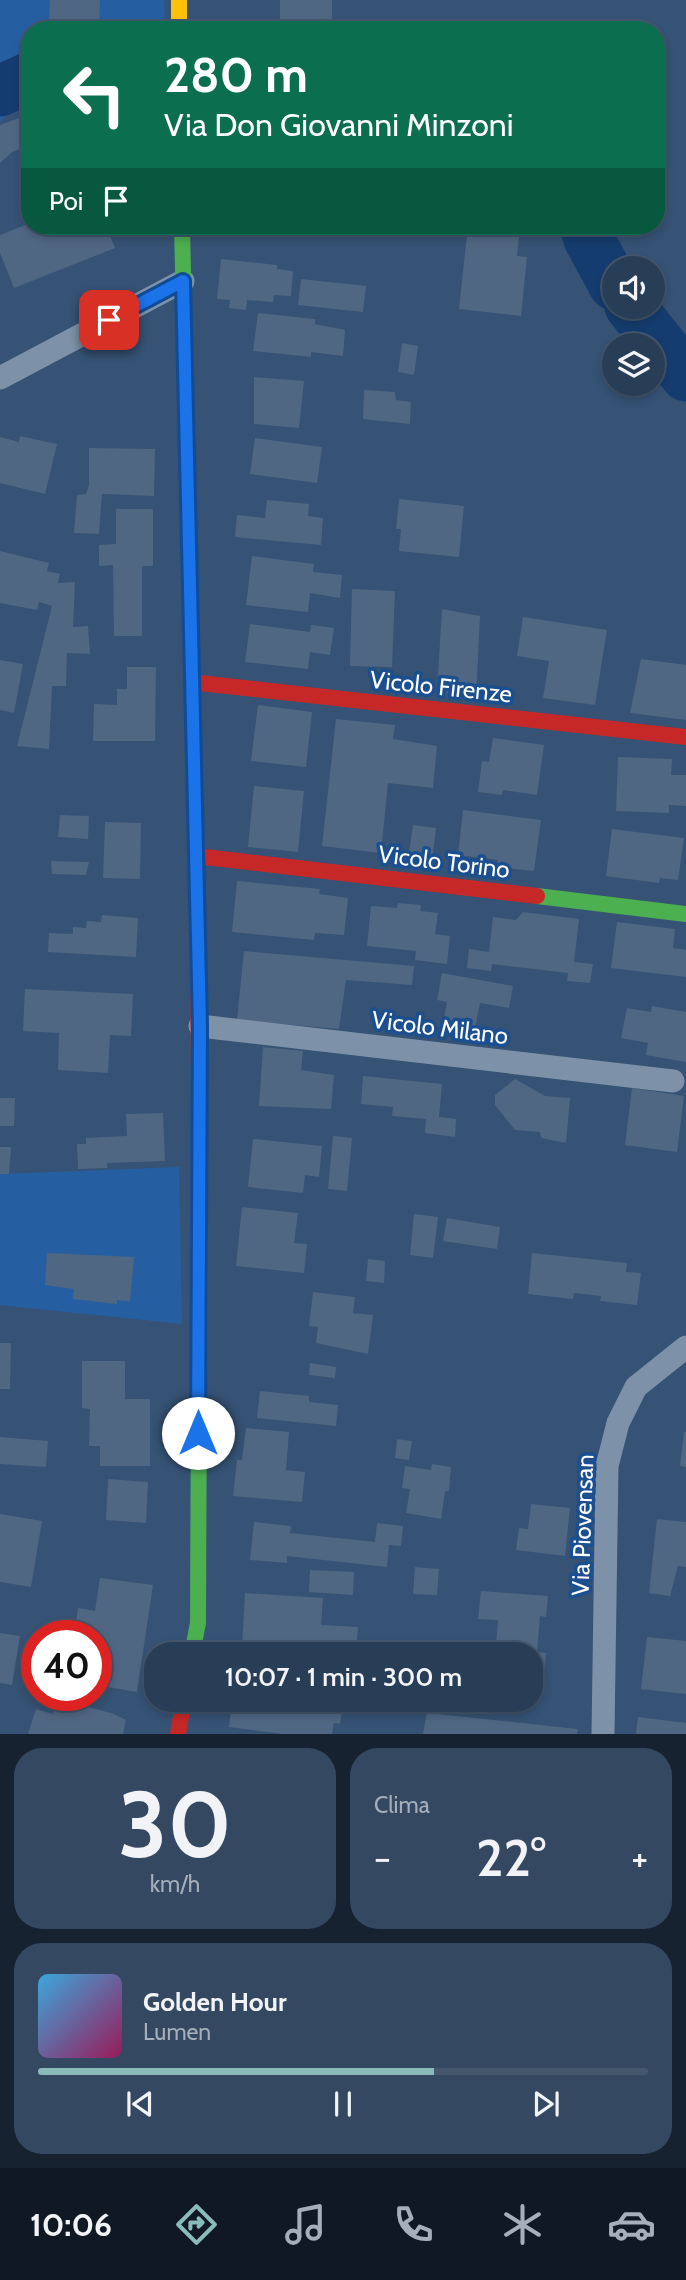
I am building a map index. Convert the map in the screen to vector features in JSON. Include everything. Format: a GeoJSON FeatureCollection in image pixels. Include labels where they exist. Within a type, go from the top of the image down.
{"type":"FeatureCollection","features":[{"type":"Feature","properties":{"kind":"street"},"geometry":{"type":"LineString","coordinates":[[179,0],[179,21]]}},
{"type":"Feature","properties":{"kind":"street"},"geometry":{"type":"LineString","coordinates":[[182,235],[200,1026],[198,1623],[194,1642]]}},
{"type":"Feature","properties":{"kind":"street"},"geometry":{"type":"LineString","coordinates":[[0,379],[183,281]]}},
{"type":"Feature","properties":{"kind":"street","name":"Vicolo Firenze"},"geometry":{"type":"LineString","coordinates":[[191,682],[686,737]]}},
{"type":"Feature","properties":{"kind":"street","name":"Vicolo Torino"},"geometry":{"type":"LineString","coordinates":[[196,856],[686,914]]}},
{"type":"Feature","properties":{"kind":"street","name":"Vicolo Milano"},"geometry":{"type":"LineString","coordinates":[[200,1026],[673,1081]]}},
{"type":"Feature","properties":{"kind":"street","name":"Via Piovensan"},"geometry":{"type":"LineString","coordinates":[[603,1734],[607,1466],[618,1423],[636,1387],[686,1347]]}},
{"type":"Feature","properties":{"kind":"street"},"geometry":{"type":"LineString","coordinates":[[178,1734],[182,1712]]}},
{"type":"Feature","properties":{"kind":"shaded area"},"geometry":{"type":"Polygon","coordinates":[[[0,0],[164,0],[165,21],[21,21],[21,102],[0,122],[0,0]]]}},
{"type":"Feature","properties":{"kind":"shaded area"},"geometry":{"type":"Polygon","coordinates":[[[179,1167],[182,1324],[0,1305],[0,1174],[179,1167]]]}},
{"type":"Feature","properties":{"kind":"building"},"geometry":{"type":"Polygon","coordinates":[[[50,0],[100,0],[99,21],[49,21],[50,0]]]}},
{"type":"Feature","properties":{"kind":"building"},"geometry":{"type":"Polygon","coordinates":[[[280,0],[332,0],[332,21],[280,21],[280,0]]]}},
{"type":"Feature","properties":{"kind":"building"},"geometry":{"type":"Polygon","coordinates":[[[21,117],[21,148],[12,152],[0,163],[0,125],[21,117]]]}},
{"type":"Feature","properties":{"kind":"building"},"geometry":{"type":"Polygon","coordinates":[[[21,227],[21,235],[110,235],[115,248],[14,288],[0,253],[0,235],[21,227]]]}},
{"type":"Feature","properties":{"kind":"building"},"geometry":{"type":"Polygon","coordinates":[[[467,235],[519,235],[517,256],[527,257],[521,316],[459,309],[467,235]]]}},
{"type":"Feature","properties":{"kind":"building"},"geometry":{"type":"Polygon","coordinates":[[[221,259],[277,265],[277,269],[293,271],[291,296],[274,295],[273,302],[247,300],[246,310],[229,308],[230,300],[217,299],[221,259]]]}},
{"type":"Feature","properties":{"kind":"building"},"geometry":{"type":"Polygon","coordinates":[[[301,279],[366,286],[363,312],[298,305],[301,279]]]}},
{"type":"Feature","properties":{"kind":"building"},"geometry":{"type":"Polygon","coordinates":[[[258,313],[315,319],[315,324],[345,330],[343,356],[311,352],[311,357],[253,351],[258,313]]]}},
{"type":"Feature","properties":{"kind":"building"},"geometry":{"type":"Polygon","coordinates":[[[402,343],[418,346],[414,375],[398,372],[402,343]]]}},
{"type":"Feature","properties":{"kind":"building"},"geometry":{"type":"Polygon","coordinates":[[[254,377],[304,381],[299,428],[254,424],[254,377]]]}},
{"type":"Feature","properties":{"kind":"building"},"geometry":{"type":"Polygon","coordinates":[[[364,390],[395,392],[396,400],[411,402],[410,424],[363,419],[364,390]]]}},
{"type":"Feature","properties":{"kind":"building"},"geometry":{"type":"Polygon","coordinates":[[[20,436],[57,444],[45,494],[0,483],[0,437],[19,442],[20,436]]]}},
{"type":"Feature","properties":{"kind":"building"},"geometry":{"type":"Polygon","coordinates":[[[255,438],[322,447],[317,483],[250,474],[255,438]]]}},
{"type":"Feature","properties":{"kind":"building"},"geometry":{"type":"Polygon","coordinates":[[[89,448],[155,449],[154,496],[102,494],[99,534],[74,533],[77,495],[86,494],[89,485],[89,448]]]}},
{"type":"Feature","properties":{"kind":"building"},"geometry":{"type":"Polygon","coordinates":[[[399,499],[464,506],[459,557],[399,551],[401,529],[396,529],[399,499]]]}},
{"type":"Feature","properties":{"kind":"building"},"geometry":{"type":"Polygon","coordinates":[[[267,500],[309,504],[308,516],[323,518],[321,545],[235,537],[237,515],[265,518],[267,500]]]}},
{"type":"Feature","properties":{"kind":"building"},"geometry":{"type":"Polygon","coordinates":[[[116,509],[153,509],[153,566],[142,566],[142,636],[114,636],[113,565],[99,566],[99,545],[116,544],[116,509]]]}},
{"type":"Feature","properties":{"kind":"building"},"geometry":{"type":"Polygon","coordinates":[[[0,551],[49,563],[47,571],[60,574],[58,583],[75,582],[73,627],[88,626],[90,654],[67,653],[66,686],[52,686],[49,749],[17,746],[52,606],[39,602],[37,610],[0,603],[0,551]]]}},
{"type":"Feature","properties":{"kind":"building"},"geometry":{"type":"Polygon","coordinates":[[[252,556],[314,564],[313,572],[342,575],[340,598],[310,593],[308,612],[246,605],[252,556]]]}},
{"type":"Feature","properties":{"kind":"building"},"geometry":{"type":"Polygon","coordinates":[[[352,589],[395,591],[392,667],[350,666],[352,589]]]}},
{"type":"Feature","properties":{"kind":"building"},"geometry":{"type":"Polygon","coordinates":[[[442,609],[480,616],[476,699],[449,697],[450,693],[437,692],[442,609]]]}},
{"type":"Feature","properties":{"kind":"building"},"geometry":{"type":"Polygon","coordinates":[[[523,617],[607,630],[595,705],[543,698],[549,661],[517,656],[523,617]]]}},
{"type":"Feature","properties":{"kind":"building"},"geometry":{"type":"Polygon","coordinates":[[[250,624],[310,632],[311,625],[334,628],[330,655],[310,652],[308,669],[245,662],[250,624]]]}},
{"type":"Feature","properties":{"kind":"building"},"geometry":{"type":"Polygon","coordinates":[[[641,659],[686,665],[686,720],[630,713],[641,659]]]}},
{"type":"Feature","properties":{"kind":"building"},"geometry":{"type":"Polygon","coordinates":[[[0,660],[23,664],[14,713],[0,710],[0,660]]]}},
{"type":"Feature","properties":{"kind":"building"},"geometry":{"type":"Polygon","coordinates":[[[127,667],[156,667],[155,741],[93,741],[94,704],[117,705],[117,689],[127,689],[127,667]]]}},
{"type":"Feature","properties":{"kind":"building"},"geometry":{"type":"Polygon","coordinates":[[[258,705],[312,712],[306,767],[251,761],[258,705]]]}},
{"type":"Feature","properties":{"kind":"building"},"geometry":{"type":"Polygon","coordinates":[[[336,719],[395,725],[393,739],[437,746],[433,788],[388,783],[381,853],[322,846],[336,719]]]}},
{"type":"Feature","properties":{"kind":"building"},"geometry":{"type":"Polygon","coordinates":[[[493,738],[544,745],[537,795],[503,790],[502,795],[478,792],[482,761],[489,762],[493,738]]]}},
{"type":"Feature","properties":{"kind":"building"},"geometry":{"type":"Polygon","coordinates":[[[618,757],[672,759],[671,775],[686,775],[686,806],[669,805],[669,813],[616,811],[618,757]]]}},
{"type":"Feature","properties":{"kind":"building"},"geometry":{"type":"Polygon","coordinates":[[[254,786],[304,791],[298,852],[248,847],[254,786]]]}},
{"type":"Feature","properties":{"kind":"building"},"geometry":{"type":"Polygon","coordinates":[[[463,810],[541,820],[534,871],[497,867],[498,860],[458,855],[463,810]]]}},
{"type":"Feature","properties":{"kind":"building"},"geometry":{"type":"Polygon","coordinates":[[[60,815],[89,816],[88,839],[58,837],[60,815]]]}},
{"type":"Feature","properties":{"kind":"building"},"geometry":{"type":"Polygon","coordinates":[[[105,822],[141,823],[140,879],[103,878],[105,822]]]}},
{"type":"Feature","properties":{"kind":"building"},"geometry":{"type":"Polygon","coordinates":[[[413,825],[436,828],[431,869],[407,866],[413,825]]]}},
{"type":"Feature","properties":{"kind":"building"},"geometry":{"type":"Polygon","coordinates":[[[612,829],[684,838],[678,880],[660,878],[659,883],[606,876],[612,829]]]}},
{"type":"Feature","properties":{"kind":"building"},"geometry":{"type":"Polygon","coordinates":[[[51,861],[89,862],[86,875],[52,874],[51,861]]]}},
{"type":"Feature","properties":{"kind":"building"},"geometry":{"type":"Polygon","coordinates":[[[237,881],[320,889],[319,894],[348,898],[344,935],[315,933],[314,940],[232,932],[237,881]]]}},
{"type":"Feature","properties":{"kind":"building"},"geometry":{"type":"Polygon","coordinates":[[[398,903],[421,905],[420,911],[438,913],[435,934],[450,936],[447,964],[415,960],[416,951],[367,946],[371,906],[397,908],[398,903]]]}},
{"type":"Feature","properties":{"kind":"building"},"geometry":{"type":"Polygon","coordinates":[[[523,912],[579,919],[574,962],[593,964],[590,983],[567,981],[568,973],[492,964],[491,971],[467,968],[469,949],[489,952],[493,917],[516,920],[523,912]]]}},
{"type":"Feature","properties":{"kind":"building"},"geometry":{"type":"Polygon","coordinates":[[[102,915],[138,918],[136,957],[48,952],[49,933],[73,934],[73,927],[86,928],[87,921],[101,922],[102,915]]]}},
{"type":"Feature","properties":{"kind":"building"},"geometry":{"type":"Polygon","coordinates":[[[617,922],[675,929],[673,948],[686,950],[686,977],[611,968],[617,922]]]}},
{"type":"Feature","properties":{"kind":"building"},"geometry":{"type":"Polygon","coordinates":[[[244,951],[414,966],[412,985],[346,980],[339,1029],[237,1020],[244,951]]]}},
{"type":"Feature","properties":{"kind":"building"},"geometry":{"type":"Polygon","coordinates":[[[442,973],[513,986],[509,1008],[480,1003],[474,1034],[442,1029],[447,1002],[437,1000],[442,973]]]}},
{"type":"Feature","properties":{"kind":"building"},"geometry":{"type":"Polygon","coordinates":[[[25,989],[133,994],[131,1036],[110,1035],[108,1073],[58,1070],[59,1033],[23,1031],[25,989]]]}},
{"type":"Feature","properties":{"kind":"building"},"geometry":{"type":"Polygon","coordinates":[[[652,1006],[686,1012],[686,1062],[646,1055],[648,1043],[621,1038],[627,1008],[651,1012],[652,1006]]]}},
{"type":"Feature","properties":{"kind":"building"},"geometry":{"type":"Polygon","coordinates":[[[263,1047],[303,1051],[301,1070],[334,1075],[331,1109],[259,1106],[263,1047]]]}},
{"type":"Feature","properties":{"kind":"building"},"geometry":{"type":"Polygon","coordinates":[[[363,1076],[442,1084],[439,1117],[456,1119],[455,1137],[425,1133],[426,1119],[392,1116],[393,1107],[361,1104],[363,1076]]]}},
{"type":"Feature","properties":{"kind":"building"},"geometry":{"type":"Polygon","coordinates":[[[515,1079],[545,1096],[570,1098],[566,1143],[541,1138],[540,1132],[515,1130],[495,1105],[495,1095],[515,1079]]]}},
{"type":"Feature","properties":{"kind":"building"},"geometry":{"type":"Polygon","coordinates":[[[632,1088],[684,1096],[677,1152],[625,1145],[632,1088]]]}},
{"type":"Feature","properties":{"kind":"building"},"geometry":{"type":"Polygon","coordinates":[[[0,1098],[15,1098],[14,1126],[0,1126],[0,1098]]]}},
{"type":"Feature","properties":{"kind":"building"},"geometry":{"type":"Polygon","coordinates":[[[163,1113],[165,1161],[107,1163],[107,1168],[78,1169],[77,1144],[86,1144],[86,1138],[127,1136],[126,1114],[163,1113]]]}},
{"type":"Feature","properties":{"kind":"building"},"geometry":{"type":"Polygon","coordinates":[[[333,1136],[352,1138],[347,1191],[328,1189],[333,1136]]]}},
{"type":"Feature","properties":{"kind":"building"},"geometry":{"type":"Polygon","coordinates":[[[253,1139],[322,1146],[319,1177],[305,1175],[303,1193],[248,1187],[253,1139]]]}},
{"type":"Feature","properties":{"kind":"building"},"geometry":{"type":"Polygon","coordinates":[[[0,1147],[11,1147],[9,1174],[0,1174],[0,1147]]]}},
{"type":"Feature","properties":{"kind":"building"},"geometry":{"type":"Polygon","coordinates":[[[242,1207],[298,1213],[294,1243],[307,1244],[304,1273],[236,1266],[242,1207]]]}},
{"type":"Feature","properties":{"kind":"building"},"geometry":{"type":"Polygon","coordinates":[[[414,1214],[438,1217],[433,1258],[410,1255],[414,1214]]]}},
{"type":"Feature","properties":{"kind":"building"},"geometry":{"type":"Polygon","coordinates":[[[447,1218],[500,1227],[497,1249],[443,1241],[447,1218]]]}},
{"type":"Feature","properties":{"kind":"building"},"geometry":{"type":"Polygon","coordinates":[[[47,1253],[134,1257],[130,1301],[117,1300],[117,1304],[73,1299],[74,1289],[45,1285],[47,1253]]]}},
{"type":"Feature","properties":{"kind":"building"},"geometry":{"type":"Polygon","coordinates":[[[532,1253],[627,1263],[626,1272],[641,1273],[637,1305],[600,1301],[601,1296],[574,1293],[573,1299],[528,1294],[532,1253]]]}},
{"type":"Feature","properties":{"kind":"building"},"geometry":{"type":"Polygon","coordinates":[[[368,1259],[385,1261],[384,1283],[366,1281],[368,1259]]]}},
{"type":"Feature","properties":{"kind":"building"},"geometry":{"type":"Polygon","coordinates":[[[313,1292],[355,1297],[353,1313],[373,1315],[368,1354],[316,1343],[318,1327],[309,1326],[313,1292]]]}},
{"type":"Feature","properties":{"kind":"building"},"geometry":{"type":"Polygon","coordinates":[[[0,1343],[11,1343],[10,1389],[0,1389],[0,1343]]]}},
{"type":"Feature","properties":{"kind":"building"},"geometry":{"type":"Polygon","coordinates":[[[82,1361],[125,1361],[125,1399],[150,1399],[150,1466],[100,1466],[100,1446],[89,1446],[90,1409],[82,1408],[82,1361]]]}},
{"type":"Feature","properties":{"kind":"building"},"geometry":{"type":"Polygon","coordinates":[[[310,1363],[336,1367],[335,1378],[309,1375],[310,1363]]]}},
{"type":"Feature","properties":{"kind":"building"},"geometry":{"type":"Polygon","coordinates":[[[260,1391],[309,1396],[309,1402],[338,1405],[336,1426],[257,1418],[260,1391]]]}},
{"type":"Feature","properties":{"kind":"building"},"geometry":{"type":"Polygon","coordinates":[[[246,1428],[289,1432],[286,1470],[305,1472],[302,1502],[233,1496],[237,1460],[242,1460],[246,1428]]]}},
{"type":"Feature","properties":{"kind":"building"},"geometry":{"type":"Polygon","coordinates":[[[686,1432],[686,1467],[680,1466],[686,1432]]]}},
{"type":"Feature","properties":{"kind":"building"},"geometry":{"type":"Polygon","coordinates":[[[0,1437],[48,1441],[46,1467],[0,1464],[0,1437]]]}},
{"type":"Feature","properties":{"kind":"building"},"geometry":{"type":"Polygon","coordinates":[[[397,1439],[412,1441],[409,1460],[395,1458],[397,1439]]]}},
{"type":"Feature","properties":{"kind":"building"},"geometry":{"type":"Polygon","coordinates":[[[432,1464],[451,1467],[449,1491],[445,1491],[441,1519],[406,1513],[410,1489],[402,1488],[405,1466],[431,1470],[432,1464]]]}},
{"type":"Feature","properties":{"kind":"building"},"geometry":{"type":"Polygon","coordinates":[[[108,1479],[148,1482],[146,1523],[106,1520],[108,1479]]]}},
{"type":"Feature","properties":{"kind":"building"},"geometry":{"type":"Polygon","coordinates":[[[531,1504],[570,1508],[565,1556],[516,1550],[519,1528],[528,1529],[531,1504]]]}},
{"type":"Feature","properties":{"kind":"building"},"geometry":{"type":"Polygon","coordinates":[[[0,1514],[42,1521],[31,1587],[0,1582],[0,1514]]]}},
{"type":"Feature","properties":{"kind":"building"},"geometry":{"type":"Polygon","coordinates":[[[657,1519],[686,1522],[686,1567],[678,1566],[670,1596],[649,1593],[657,1519]]]}},
{"type":"Feature","properties":{"kind":"building"},"geometry":{"type":"Polygon","coordinates":[[[254,1522],[291,1526],[290,1533],[375,1542],[377,1523],[403,1526],[401,1546],[389,1545],[387,1567],[287,1556],[287,1563],[250,1560],[254,1522]]]}},
{"type":"Feature","properties":{"kind":"building"},"geometry":{"type":"Polygon","coordinates":[[[415,1567],[439,1569],[437,1595],[413,1594],[415,1567]]]}},
{"type":"Feature","properties":{"kind":"building"},"geometry":{"type":"Polygon","coordinates":[[[310,1570],[354,1572],[353,1595],[309,1592],[310,1570]]]}},
{"type":"Feature","properties":{"kind":"building"},"geometry":{"type":"Polygon","coordinates":[[[100,1578],[153,1585],[137,1692],[112,1688],[112,1620],[76,1620],[78,1608],[95,1611],[100,1578]]]}},
{"type":"Feature","properties":{"kind":"building"},"geometry":{"type":"Polygon","coordinates":[[[481,1591],[548,1596],[546,1617],[540,1616],[538,1642],[496,1642],[498,1620],[478,1619],[481,1591]]]}},
{"type":"Feature","properties":{"kind":"building"},"geometry":{"type":"Polygon","coordinates":[[[245,1593],[323,1598],[321,1625],[358,1627],[357,1642],[242,1642],[245,1593]]]}},
{"type":"Feature","properties":{"kind":"building"},"geometry":{"type":"Polygon","coordinates":[[[0,1633],[20,1636],[12,1685],[0,1683],[0,1633]]]}},
{"type":"Feature","properties":{"kind":"building"},"geometry":{"type":"Polygon","coordinates":[[[647,1637],[686,1641],[686,1694],[641,1689],[647,1637]]]}},
{"type":"Feature","properties":{"kind":"building"},"geometry":{"type":"Polygon","coordinates":[[[543,1653],[546,1653],[543,1674],[543,1653]]]}},
{"type":"Feature","properties":{"kind":"building"},"geometry":{"type":"Polygon","coordinates":[[[35,1711],[53,1714],[54,1711],[103,1711],[126,1720],[123,1734],[28,1734],[35,1711]]]}},
{"type":"Feature","properties":{"kind":"building"},"geometry":{"type":"Polygon","coordinates":[[[231,1712],[342,1712],[340,1724],[334,1723],[332,1734],[282,1734],[229,1727],[231,1712]]]}},
{"type":"Feature","properties":{"kind":"building"},"geometry":{"type":"Polygon","coordinates":[[[427,1713],[578,1729],[577,1734],[423,1734],[427,1713]]]}},
{"type":"Feature","properties":{"kind":"building"},"geometry":{"type":"Polygon","coordinates":[[[638,1717],[686,1723],[686,1734],[636,1734],[638,1717]]]}},
{"type":"Feature","properties":{"kind":"waterway"},"geometry":{"type":"LineString","coordinates":[[0,91],[21,81]]}},
{"type":"Feature","properties":{"kind":"waterway"},"geometry":{"type":"LineString","coordinates":[[588,235],[602,263]]}},
{"type":"Feature","properties":{"kind":"waterway"},"geometry":{"type":"LineString","coordinates":[[640,319],[686,376]]}},
{"type":"Feature","properties":{"kind":"traffic: fast"},"geometry":{"type":"LineString","coordinates":[[182,235],[197,898]]}},
{"type":"Feature","properties":{"kind":"traffic: fast"},"geometry":{"type":"LineString","coordinates":[[537,896],[686,914]]}},
{"type":"Feature","properties":{"kind":"traffic: fast"},"geometry":{"type":"LineString","coordinates":[[194,1642],[198,1623],[200,1152]]}},
{"type":"Feature","properties":{"kind":"traffic: slow"},"geometry":{"type":"LineString","coordinates":[[179,0],[179,21]]}},
{"type":"Feature","properties":{"kind":"traffic: jam"},"geometry":{"type":"LineString","coordinates":[[191,682],[686,737]]}},
{"type":"Feature","properties":{"kind":"traffic: jam"},"geometry":{"type":"LineString","coordinates":[[196,856],[537,896]]}},
{"type":"Feature","properties":{"kind":"traffic: jam"},"geometry":{"type":"LineString","coordinates":[[197,898],[200,1152]]}},
{"type":"Feature","properties":{"kind":"traffic: jam"},"geometry":{"type":"LineString","coordinates":[[178,1734],[182,1712]]}},
{"type":"Feature","properties":{"kind":"route"},"geometry":{"type":"LineString","coordinates":[[109,320],[183,281],[200,1026],[198,1433]]}}]}
